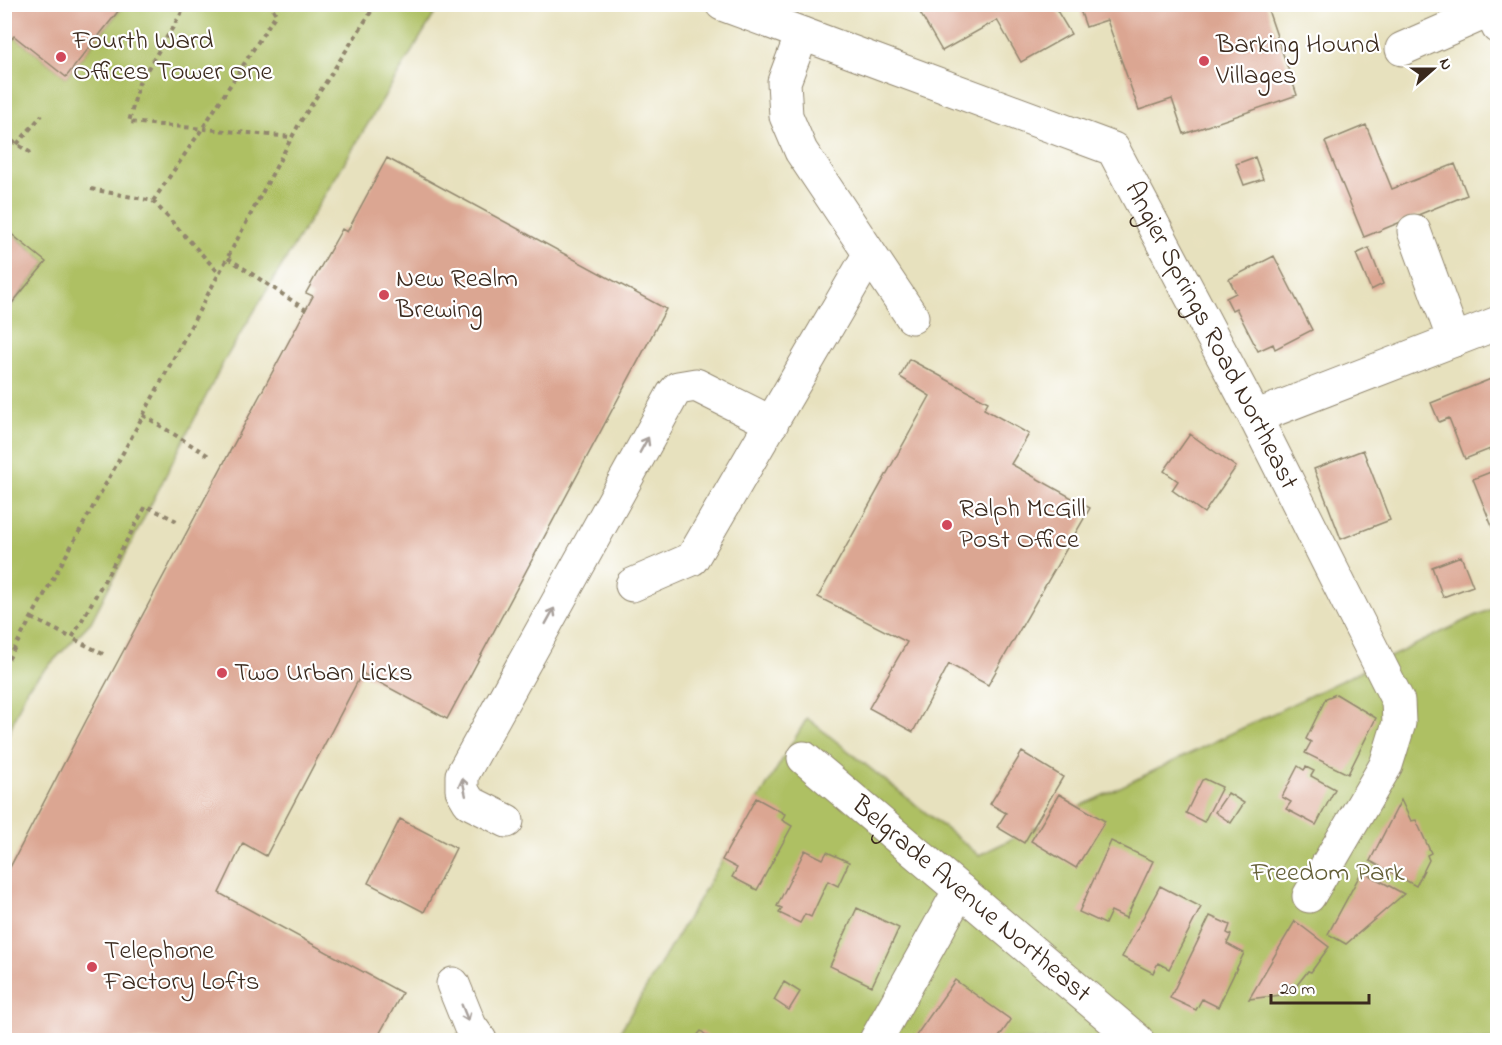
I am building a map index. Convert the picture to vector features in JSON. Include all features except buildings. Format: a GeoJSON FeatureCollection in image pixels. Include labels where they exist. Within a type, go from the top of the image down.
{"type":"FeatureCollection","features":[{"type":"Feature","properties":{"kind":"street","name":"Angier Springs Road Northeast"},"geometry":{"type":"LineString","coordinates":[[722,4],[758,11],[802,34],[1113,149],[1255,417],[1398,701],[1399,723],[1386,765],[1309,896]]}},
{"type":"Feature","properties":{"kind":"street"},"geometry":{"type":"LineString","coordinates":[[1402,49],[1492,14]]}},
{"type":"Feature","properties":{"kind":"street"},"geometry":{"type":"LineString","coordinates":[[802,34],[784,82],[786,116],[801,151],[912,317]]}},
{"type":"Feature","properties":{"kind":"street"},"geometry":{"type":"LineString","coordinates":[[1414,231],[1455,340]]}},
{"type":"Feature","properties":{"kind":"street"},"geometry":{"type":"LineString","coordinates":[[632,585],[692,559],[869,255]]}},
{"type":"Feature","properties":{"kind":"street"},"geometry":{"type":"LineString","coordinates":[[1255,417],[1497,323]]}},
{"type":"Feature","properties":{"kind":"street"},"geometry":{"type":"LineString","coordinates":[[507,821],[469,802],[462,790],[462,775],[673,394],[678,388],[696,385],[772,423]]}},
{"type":"Feature","properties":{"kind":"street","name":"Belgrade Avenue Northeast"},"geometry":{"type":"LineString","coordinates":[[804,758],[1137,1041]]}},
{"type":"Feature","properties":{"kind":"street"},"geometry":{"type":"LineString","coordinates":[[876,1041],[960,890]]}},
{"type":"Feature","properties":{"kind":"street"},"geometry":{"type":"LineString","coordinates":[[453,984],[470,1026],[480,1041]]}},
{"type":"Feature","properties":{"kind":"path"},"geometry":{"type":"LineString","coordinates":[[187,4],[139,83],[129,122],[292,137]]}},
{"type":"Feature","properties":{"kind":"path"},"geometry":{"type":"LineString","coordinates":[[153,201],[276,14],[270,4]]}},
{"type":"Feature","properties":{"kind":"path"},"geometry":{"type":"LineString","coordinates":[[4,667],[143,415],[292,137],[376,4]]}},
{"type":"Feature","properties":{"kind":"path"},"geometry":{"type":"LineString","coordinates":[[17,144],[42,115]]}},
{"type":"Feature","properties":{"kind":"path"},"geometry":{"type":"LineString","coordinates":[[4,136],[31,153]]}},
{"type":"Feature","properties":{"kind":"path"},"geometry":{"type":"LineString","coordinates":[[91,189],[153,201],[219,273]]}},
{"type":"Feature","properties":{"kind":"path"},"geometry":{"type":"LineString","coordinates":[[228,258],[306,310]]}},
{"type":"Feature","properties":{"kind":"path"},"geometry":{"type":"LineString","coordinates":[[143,415],[209,456]]}},
{"type":"Feature","properties":{"kind":"path"},"geometry":{"type":"LineString","coordinates":[[72,638],[146,506],[177,521]]}},
{"type":"Feature","properties":{"kind":"path"},"geometry":{"type":"LineString","coordinates":[[32,618],[103,654]]}},
{"type":"Feature","properties":{"kind":"green space"},"geometry":{"type":"Polygon","coordinates":[[[124,5],[440,5],[224,361],[91,622],[27,688],[5,742],[5,313],[46,262],[5,228],[5,48],[14,36],[66,77],[124,5]]]}},
{"type":"Feature","properties":{"kind":"green space","name":"Freedom Park"},"geometry":{"type":"Polygon","coordinates":[[[1497,607],[1497,1040],[615,1040],[807,718],[979,855],[1497,607]]]}},
{"type":"Feature","properties":{"kind":"place","name":"Fourth Ward Offices Tower One"},"geometry":{"type":"Point","coordinates":[61,57]}},
{"type":"Feature","properties":{"kind":"place","name":"Barking Hound Villages"},"geometry":{"type":"Point","coordinates":[1204,61]}},
{"type":"Feature","properties":{"kind":"place","name":"New Realm Brewing"},"geometry":{"type":"Point","coordinates":[384,295]}},
{"type":"Feature","properties":{"kind":"place","name":"Ralph McGill Post Office"},"geometry":{"type":"Point","coordinates":[947,525]}},
{"type":"Feature","properties":{"kind":"place","name":"Two Urban Licks"},"geometry":{"type":"Point","coordinates":[222,673]}},
{"type":"Feature","properties":{"kind":"place","name":"Telephone Factory Lofts"},"geometry":{"type":"Point","coordinates":[92,967]}}]}
